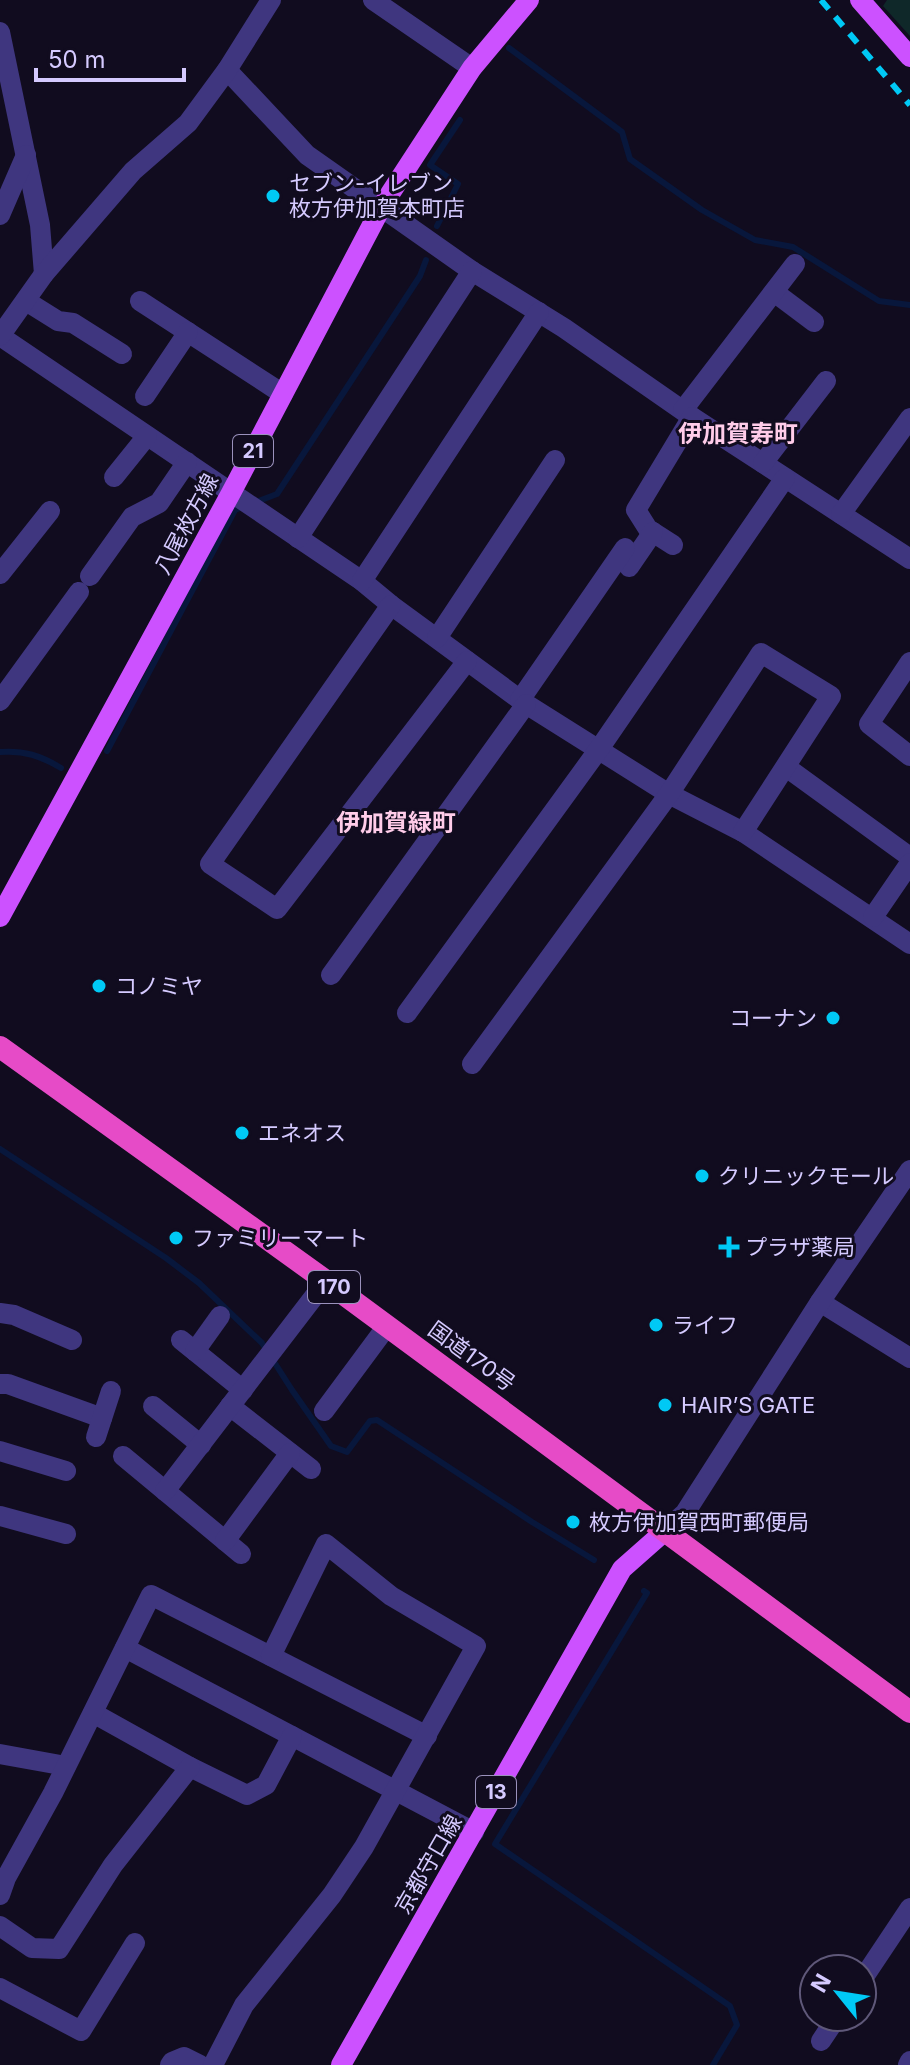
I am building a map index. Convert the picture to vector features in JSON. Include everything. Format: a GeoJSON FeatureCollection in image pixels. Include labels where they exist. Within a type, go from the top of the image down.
{"type":"FeatureCollection","features":[{"type":"Feature","properties":{"kind":"highway","name":"国道170号"},"geometry":{"type":"LineString","coordinates":[[0,1047],[326,1281],[910,1712]]}},
{"type":"Feature","properties":{"kind":"main road","name":"八尾枚方線"},"geometry":{"type":"LineString","coordinates":[[0,917],[231,493],[382,206],[472,68],[529,0]]}},
{"type":"Feature","properties":{"kind":"main road"},"geometry":{"type":"LineString","coordinates":[[860,0],[910,57]]}},
{"type":"Feature","properties":{"kind":"main road","name":"京都守口線"},"geometry":{"type":"LineString","coordinates":[[341,2065],[622,1569],[665,1531]]}},
{"type":"Feature","properties":{"kind":"street"},"geometry":{"type":"LineString","coordinates":[[271,0],[227,70],[188,123],[133,171],[44,274],[0,336],[362,581],[523,702],[669,794],[743,832],[910,944]]}},
{"type":"Feature","properties":{"kind":"street"},"geometry":{"type":"LineString","coordinates":[[373,0],[472,68]]}},
{"type":"Feature","properties":{"kind":"street"},"geometry":{"type":"LineString","coordinates":[[0,32],[40,225],[44,274]]}},
{"type":"Feature","properties":{"kind":"street"},"geometry":{"type":"LineString","coordinates":[[227,70],[307,155],[472,271],[539,312],[910,559]]}},
{"type":"Feature","properties":{"kind":"street"},"geometry":{"type":"LineString","coordinates":[[0,215],[26,155]]}},
{"type":"Feature","properties":{"kind":"street"},"geometry":{"type":"LineString","coordinates":[[673,545],[648,529],[636,510],[688,413],[795,264]]}},
{"type":"Feature","properties":{"kind":"street"},"geometry":{"type":"LineString","coordinates":[[298,538],[472,271]]}},
{"type":"Feature","properties":{"kind":"street"},"geometry":{"type":"LineString","coordinates":[[774,292],[814,322]]}},
{"type":"Feature","properties":{"kind":"street"},"geometry":{"type":"LineString","coordinates":[[26,301],[58,321],[73,323],[122,354]]}},
{"type":"Feature","properties":{"kind":"street"},"geometry":{"type":"LineString","coordinates":[[140,301],[283,394]]}},
{"type":"Feature","properties":{"kind":"street"},"geometry":{"type":"LineString","coordinates":[[362,581],[539,312]]}},
{"type":"Feature","properties":{"kind":"street"},"geometry":{"type":"LineString","coordinates":[[145,396],[188,332]]}},
{"type":"Feature","properties":{"kind":"street"},"geometry":{"type":"LineString","coordinates":[[763,463],[826,381]]}},
{"type":"Feature","properties":{"kind":"street"},"geometry":{"type":"LineString","coordinates":[[841,514],[907,428]]}},
{"type":"Feature","properties":{"kind":"street"},"geometry":{"type":"LineString","coordinates":[[114,477],[147,436]]}},
{"type":"Feature","properties":{"kind":"street"},"geometry":{"type":"LineString","coordinates":[[437,638],[555,460]]}},
{"type":"Feature","properties":{"kind":"street"},"geometry":{"type":"LineString","coordinates":[[0,701],[132,517],[159,503],[187,462]]}},
{"type":"Feature","properties":{"kind":"street"},"geometry":{"type":"LineString","coordinates":[[407,1013],[599,749],[785,478]]}},
{"type":"Feature","properties":{"kind":"street"},"geometry":{"type":"LineString","coordinates":[[0,574],[50,511]]}},
{"type":"Feature","properties":{"kind":"street"},"geometry":{"type":"LineString","coordinates":[[331,975],[627,557],[653,532]]}},
{"type":"Feature","properties":{"kind":"street"},"geometry":{"type":"LineString","coordinates":[[391,605],[210,864],[277,909],[467,661]]}},
{"type":"Feature","properties":{"kind":"street"},"geometry":{"type":"LineString","coordinates":[[472,1064],[669,794],[761,653],[831,696],[743,832]]}},
{"type":"Feature","properties":{"kind":"street"},"geometry":{"type":"LineString","coordinates":[[910,662],[869,724],[910,756]]}},
{"type":"Feature","properties":{"kind":"street"},"geometry":{"type":"LineString","coordinates":[[786,767],[910,857]]}},
{"type":"Feature","properties":{"kind":"street"},"geometry":{"type":"LineString","coordinates":[[873,917],[910,863]]}},
{"type":"Feature","properties":{"kind":"street"},"geometry":{"type":"LineString","coordinates":[[665,1531],[685,1513],[820,1302],[910,1170]]}},
{"type":"Feature","properties":{"kind":"street"},"geometry":{"type":"LineString","coordinates":[[165,1491],[326,1281]]}},
{"type":"Feature","properties":{"kind":"street"},"geometry":{"type":"LineString","coordinates":[[820,1302],[910,1358]]}},
{"type":"Feature","properties":{"kind":"street"},"geometry":{"type":"LineString","coordinates":[[0,1313],[14,1315],[72,1340]]}},
{"type":"Feature","properties":{"kind":"street"},"geometry":{"type":"LineString","coordinates":[[220,1316],[188,1345],[290,1453],[311,1469]]}},
{"type":"Feature","properties":{"kind":"street"},"geometry":{"type":"LineString","coordinates":[[324,1411],[387,1326]]}},
{"type":"Feature","properties":{"kind":"street"},"geometry":{"type":"LineString","coordinates":[[0,1384],[8,1384],[99,1427],[111,1391]]}},
{"type":"Feature","properties":{"kind":"street"},"geometry":{"type":"LineString","coordinates":[[153,1406],[201,1445]]}},
{"type":"Feature","properties":{"kind":"street"},"geometry":{"type":"LineString","coordinates":[[0,1451],[66,1471]]}},
{"type":"Feature","properties":{"kind":"street"},"geometry":{"type":"LineString","coordinates":[[123,1456],[233,1547],[290,1453]]}},
{"type":"Feature","properties":{"kind":"street"},"geometry":{"type":"LineString","coordinates":[[0,1516],[66,1534]]}},
{"type":"Feature","properties":{"kind":"street"},"geometry":{"type":"LineString","coordinates":[[213,2065],[244,2005],[332,1895],[364,1847],[476,1646],[391,1596],[326,1544],[271,1656]]}},
{"type":"Feature","properties":{"kind":"street"},"geometry":{"type":"LineString","coordinates":[[0,1895],[151,1595],[427,1736]]}},
{"type":"Feature","properties":{"kind":"street"},"geometry":{"type":"LineString","coordinates":[[125,1648],[474,1832]]}},
{"type":"Feature","properties":{"kind":"street"},"geometry":{"type":"LineString","coordinates":[[93,1713],[247,1795],[266,1785],[292,1736]]}},
{"type":"Feature","properties":{"kind":"street"},"geometry":{"type":"LineString","coordinates":[[0,1754],[66,1766]]}},
{"type":"Feature","properties":{"kind":"street"},"geometry":{"type":"LineString","coordinates":[[0,1926],[32,1948],[59,1949],[113,1865],[190,1767]]}},
{"type":"Feature","properties":{"kind":"street"},"geometry":{"type":"LineString","coordinates":[[878,1956],[910,1908]]}},
{"type":"Feature","properties":{"kind":"street"},"geometry":{"type":"LineString","coordinates":[[0,1988],[81,2031],[135,1943]]}},
{"type":"Feature","properties":{"kind":"street"},"geometry":{"type":"LineString","coordinates":[[821,2041],[826,2033]]}},
{"type":"Feature","properties":{"kind":"street"},"geometry":{"type":"LineString","coordinates":[[170,2065],[184,2057],[200,2065]]}},
{"type":"Feature","properties":{"kind":"green space"},"geometry":{"type":"Polygon","coordinates":[[[887,0],[910,0],[910,36],[883,6],[887,0]]]}},
{"type":"Feature","properties":{"kind":"waterway"},"geometry":{"type":"LineString","coordinates":[[509,48],[622,132],[630,159],[702,210],[755,240],[793,247],[879,301],[910,305]]}},
{"type":"Feature","properties":{"kind":"waterway"},"geometry":{"type":"LineString","coordinates":[[437,226],[458,184],[430,165],[460,120]]}},
{"type":"Feature","properties":{"kind":"waterway"},"geometry":{"type":"LineString","coordinates":[[256,502],[277,494],[420,276],[426,260]]}},
{"type":"Feature","properties":{"kind":"waterway"},"geometry":{"type":"LineString","coordinates":[[107,751],[235,510],[242,507]]}},
{"type":"Feature","properties":{"kind":"waterway"},"geometry":{"type":"LineString","coordinates":[[0,752],[32,755],[61,768]]}},
{"type":"Feature","properties":{"kind":"waterway"},"geometry":{"type":"LineString","coordinates":[[0,1149],[199,1283],[262,1343],[331,1446],[347,1452],[370,1421],[377,1420],[594,1560]]}},
{"type":"Feature","properties":{"kind":"waterway"},"geometry":{"type":"LineString","coordinates":[[644,1591],[647,1593],[495,1844],[730,2006],[737,2025],[713,2065]]}},
{"type":"Feature","properties":{"kind":"railway"},"geometry":{"type":"LineString","coordinates":[[821,0],[910,105]]}},
{"type":"Feature","properties":{"kind":"place","name":"セブン-イレブン 枚方伊加賀本町店"},"geometry":{"type":"Point","coordinates":[273,196]}},
{"type":"Feature","properties":{"kind":"place","name":"コノミヤ"},"geometry":{"type":"Point","coordinates":[99,986]}},
{"type":"Feature","properties":{"kind":"place","name":"コーナン"},"geometry":{"type":"Point","coordinates":[833,1018]}},
{"type":"Feature","properties":{"kind":"place","name":"エネオス"},"geometry":{"type":"Point","coordinates":[242,1133]}},
{"type":"Feature","properties":{"kind":"place","name":"クリニックモール"},"geometry":{"type":"Point","coordinates":[702,1176]}},
{"type":"Feature","properties":{"kind":"place","name":"ファミリーマート"},"geometry":{"type":"Point","coordinates":[176,1238]}},
{"type":"Feature","properties":{"kind":"place","name":"プラザ薬局"},"geometry":{"type":"Point","coordinates":[729,1247]}},
{"type":"Feature","properties":{"kind":"place","name":"ライフ"},"geometry":{"type":"Point","coordinates":[656,1325]}},
{"type":"Feature","properties":{"kind":"place","name":"HAIR’S GATE"},"geometry":{"type":"Point","coordinates":[665,1405]}},
{"type":"Feature","properties":{"kind":"place","name":"枚方伊加賀西町郵便局"},"geometry":{"type":"Point","coordinates":[573,1522]}},
{"type":"Feature","properties":{"kind":"district","name":"伊加賀寿町"},"geometry":{"type":"Point","coordinates":[738,433]}},
{"type":"Feature","properties":{"kind":"district","name":"伊加賀緑町"},"geometry":{"type":"Point","coordinates":[396,822]}}]}
